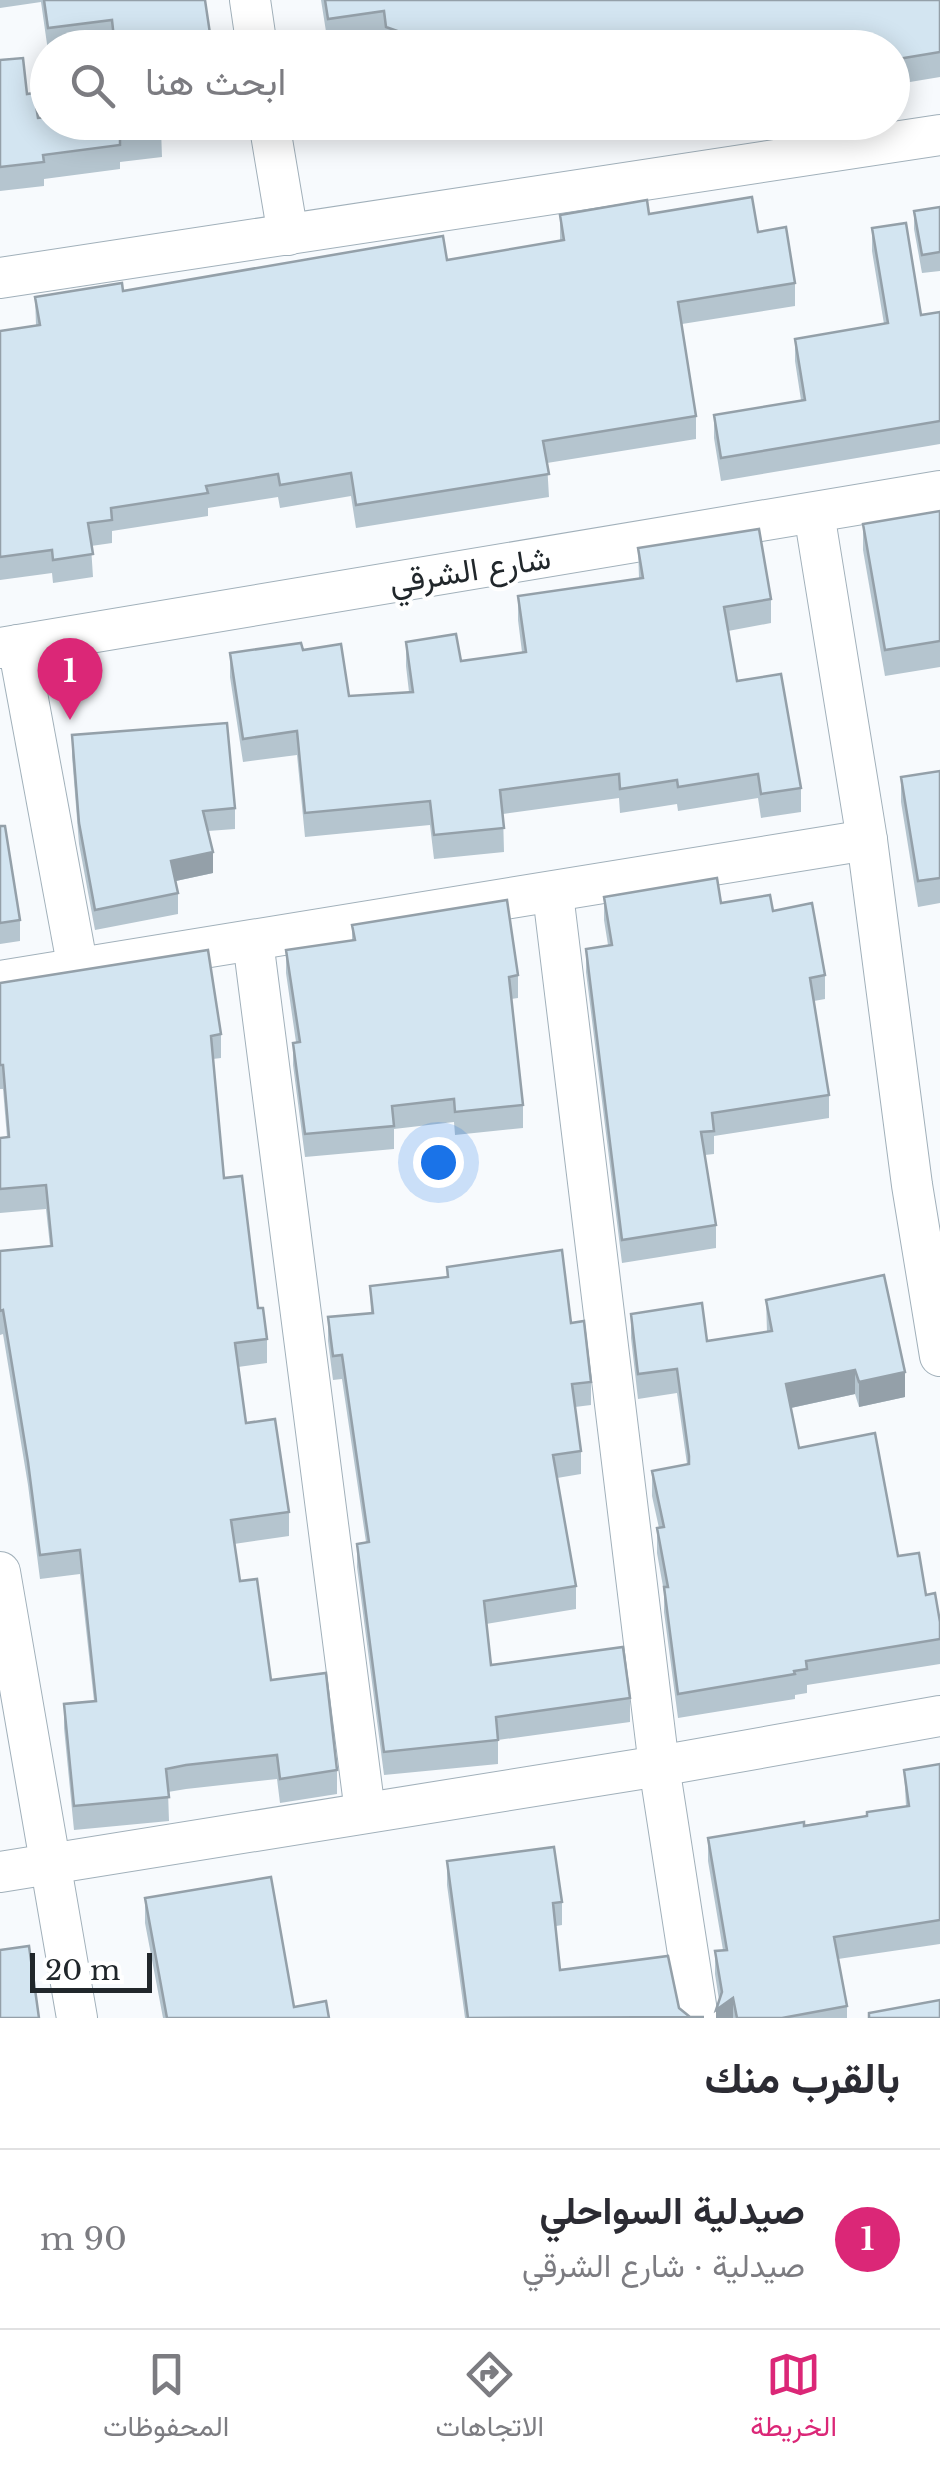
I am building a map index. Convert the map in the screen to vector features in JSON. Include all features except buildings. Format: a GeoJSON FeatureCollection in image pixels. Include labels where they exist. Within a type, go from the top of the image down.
{"type":"FeatureCollection","features":[{"type":"Feature","properties":{"kind":"street"},"geometry":{"type":"LineString","coordinates":[[250,0],[255,30]]}},
{"type":"Feature","properties":{"kind":"street"},"geometry":{"type":"LineString","coordinates":[[910,140],[940,135]]}},
{"type":"Feature","properties":{"kind":"street"},"geometry":{"type":"LineString","coordinates":[[273,140],[288,235]]}},
{"type":"Feature","properties":{"kind":"street"},"geometry":{"type":"LineString","coordinates":[[0,278],[907,140]]}},
{"type":"Feature","properties":{"kind":"street","name":"شارع الشرقي"},"geometry":{"type":"LineString","coordinates":[[9,646],[940,491]]}},
{"type":"Feature","properties":{"kind":"street"},"geometry":{"type":"LineString","coordinates":[[814,513],[926,1182],[940,1356]]}},
{"type":"Feature","properties":{"kind":"street"},"geometry":{"type":"LineString","coordinates":[[9,646],[78,969]]}},
{"type":"Feature","properties":{"kind":"street"},"geometry":{"type":"LineString","coordinates":[[0,981],[866,840]]}},
{"type":"Feature","properties":{"kind":"street"},"geometry":{"type":"LineString","coordinates":[[553,894],[659,1766],[698,2018]]}},
{"type":"Feature","properties":{"kind":"street"},"geometry":{"type":"LineString","coordinates":[[254,941],[365,1812]]}},
{"type":"Feature","properties":{"kind":"street"},"geometry":{"type":"LineString","coordinates":[[0,1572],[77,2018]]}},
{"type":"Feature","properties":{"kind":"street"},"geometry":{"type":"LineString","coordinates":[[0,1872],[659,1766],[940,1716]]}},
{"type":"Feature","properties":{"kind":"place","name":"صيدلية السواحلي"},"geometry":{"type":"Point","coordinates":[70,720]}}]}
